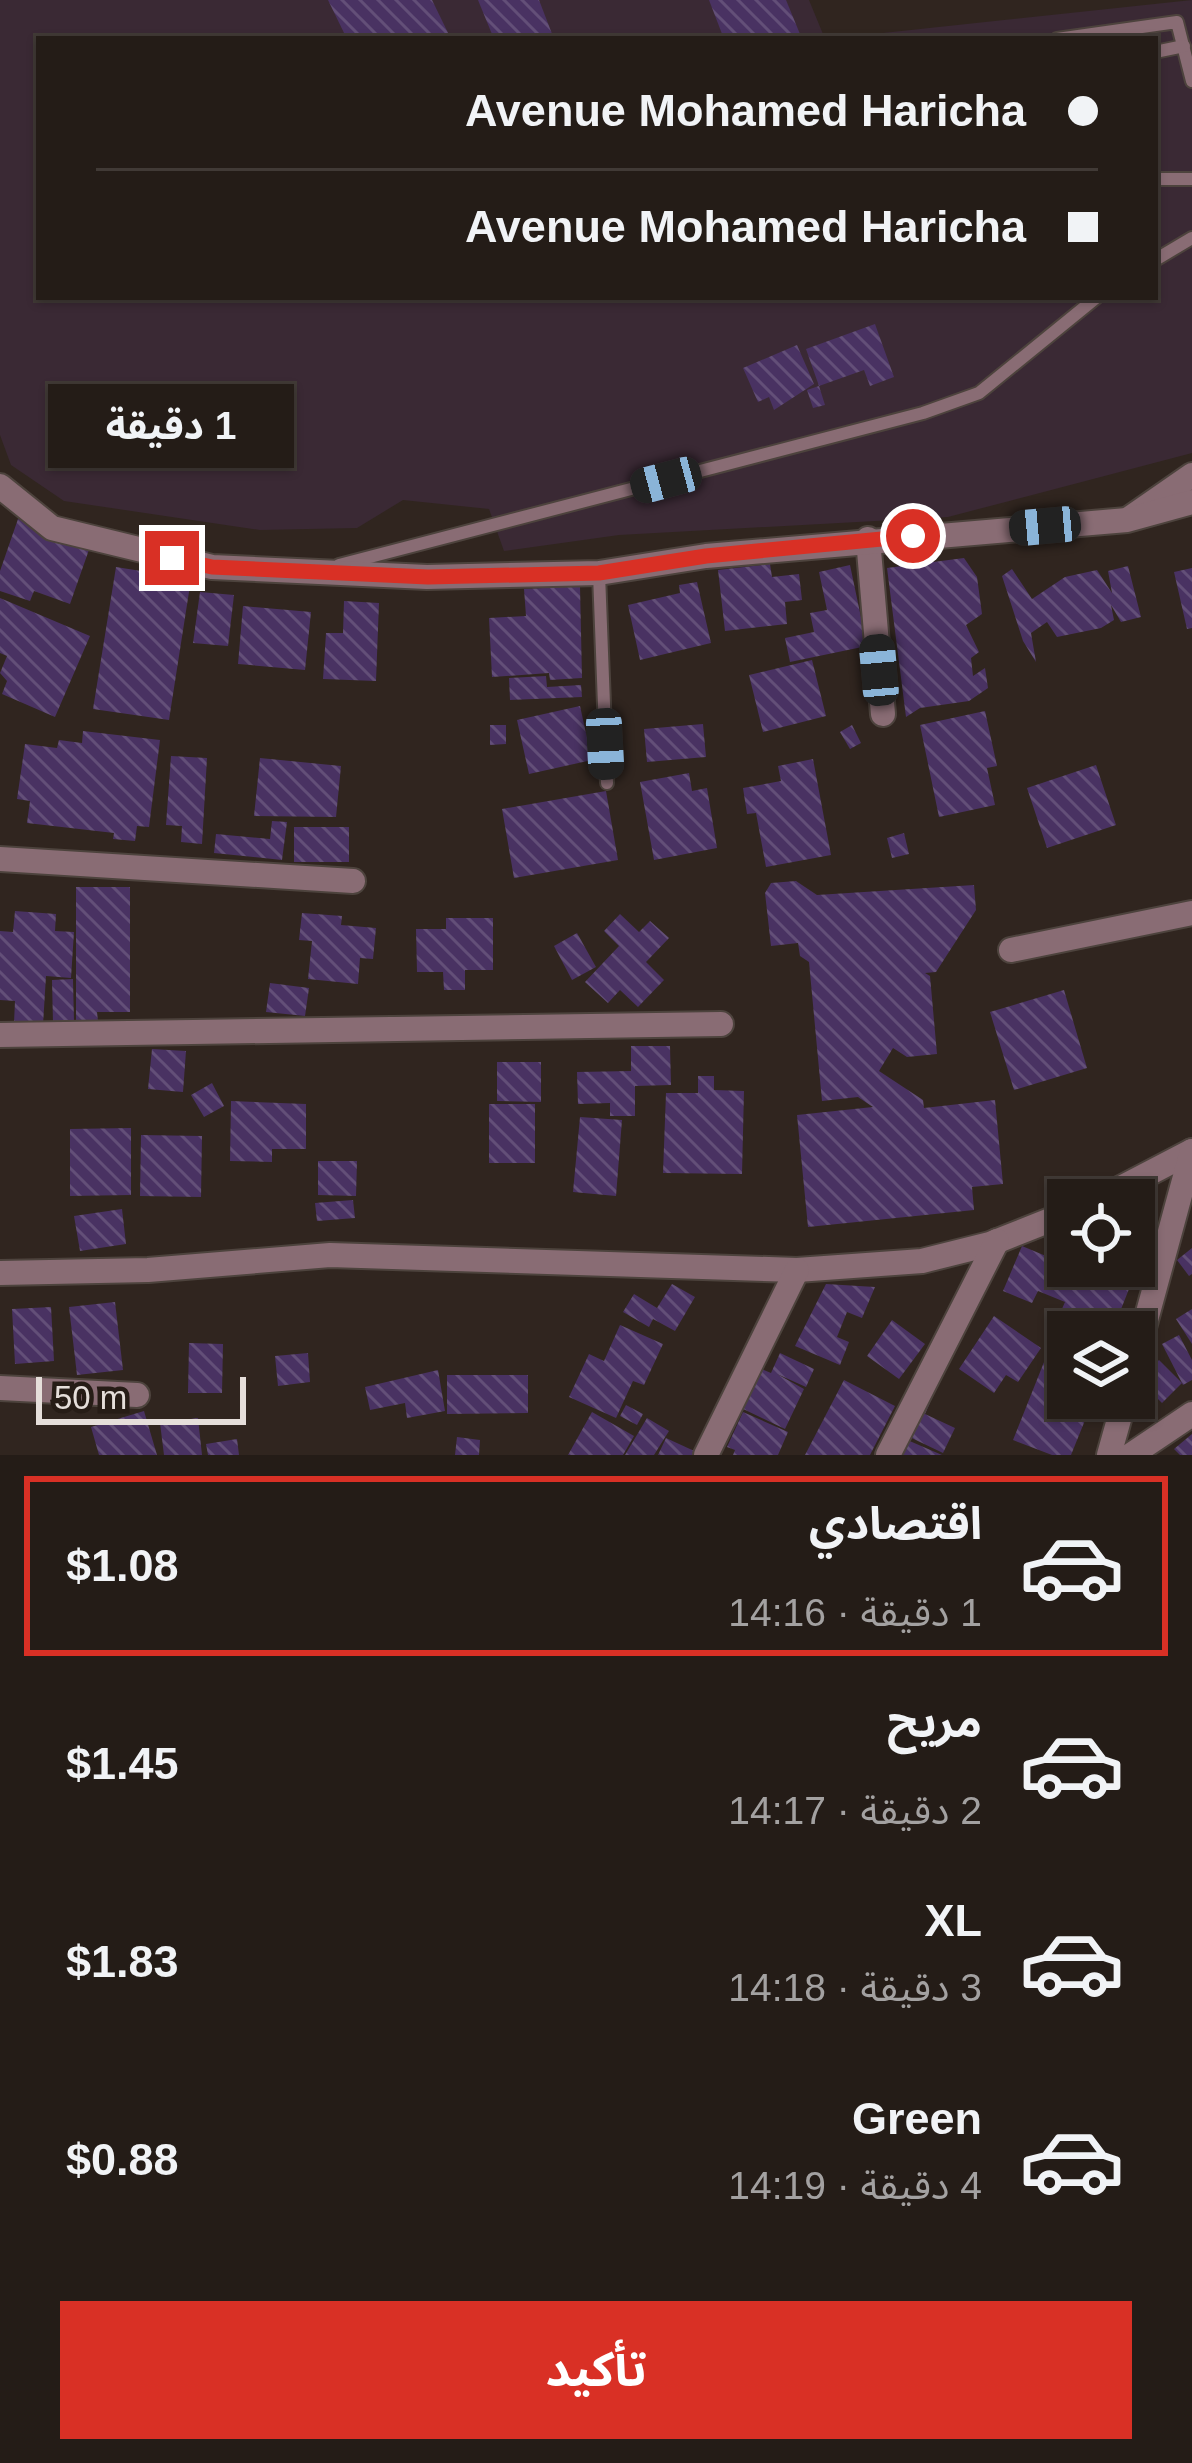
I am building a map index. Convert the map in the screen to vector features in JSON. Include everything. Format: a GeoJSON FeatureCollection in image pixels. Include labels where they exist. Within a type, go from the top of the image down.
{"type":"FeatureCollection","features":[{"type":"Feature","properties":{"kind":"street"},"geometry":{"type":"LineString","coordinates":[[1127,520],[1192,476]]}},
{"type":"Feature","properties":{"kind":"street"},"geometry":{"type":"LineString","coordinates":[[0,486],[52,529],[212,567],[428,577],[599,573],[868,539],[1127,520],[1192,502]]}},
{"type":"Feature","properties":{"kind":"street"},"geometry":{"type":"LineString","coordinates":[[868,539],[883,714]]}},
{"type":"Feature","properties":{"kind":"street"},"geometry":{"type":"LineString","coordinates":[[0,859],[353,881]]}},
{"type":"Feature","properties":{"kind":"street"},"geometry":{"type":"LineString","coordinates":[[1010,950],[1192,913]]}},
{"type":"Feature","properties":{"kind":"street"},"geometry":{"type":"LineString","coordinates":[[0,1035],[721,1024]]}},
{"type":"Feature","properties":{"kind":"street"},"geometry":{"type":"LineString","coordinates":[[1138,1179],[1192,1151],[1155,1287]]}},
{"type":"Feature","properties":{"kind":"street"},"geometry":{"type":"LineString","coordinates":[[0,1273],[148,1270],[330,1255],[797,1270],[922,1261],[997,1241],[1047,1221]]}},
{"type":"Feature","properties":{"kind":"street"},"geometry":{"type":"LineString","coordinates":[[888,1455],[997,1241]]}},
{"type":"Feature","properties":{"kind":"street"},"geometry":{"type":"LineString","coordinates":[[706,1455],[797,1270]]}},
{"type":"Feature","properties":{"kind":"street"},"geometry":{"type":"LineString","coordinates":[[0,1388],[137,1395]]}},
{"type":"Feature","properties":{"kind":"street"},"geometry":{"type":"LineString","coordinates":[[1132,1455],[1192,1414]]}},
{"type":"Feature","properties":{"kind":"street"},"geometry":{"type":"LineString","coordinates":[[1109,1455],[1119,1419]]}},
{"type":"Feature","properties":{"kind":"lane"},"geometry":{"type":"LineString","coordinates":[[1078,36],[1177,22],[1192,81]]}},
{"type":"Feature","properties":{"kind":"lane"},"geometry":{"type":"LineString","coordinates":[[1158,51],[1184,46]]}},
{"type":"Feature","properties":{"kind":"lane"},"geometry":{"type":"LineString","coordinates":[[1158,179],[1192,179]]}},
{"type":"Feature","properties":{"kind":"lane"},"geometry":{"type":"LineString","coordinates":[[1158,258],[1192,238]]}},
{"type":"Feature","properties":{"kind":"lane"},"geometry":{"type":"LineString","coordinates":[[312,571],[923,413],[979,393],[1092,300]]}},
{"type":"Feature","properties":{"kind":"lane"},"geometry":{"type":"LineString","coordinates":[[599,573],[607,783]]}},
{"type":"Feature","properties":{"kind":"shaded area"},"geometry":{"type":"Polygon","coordinates":[[[0,0],[809,0],[824,36],[36,36],[36,300],[1158,300],[1158,36],[855,36],[1192,0],[1192,453],[948,517],[619,535],[504,551],[489,509],[403,500],[357,528],[260,530],[64,501],[11,465],[0,435],[0,0]]]}},
{"type":"Feature","properties":{"kind":"building"},"geometry":{"type":"Polygon","coordinates":[[[328,0],[432,0],[450,36],[346,36],[328,0]]]}},
{"type":"Feature","properties":{"kind":"building"},"geometry":{"type":"Polygon","coordinates":[[[478,0],[539,0],[553,36],[493,36],[478,0]]]}},
{"type":"Feature","properties":{"kind":"building"},"geometry":{"type":"Polygon","coordinates":[[[709,0],[786,0],[801,36],[723,36],[709,0]]]}},
{"type":"Feature","properties":{"kind":"building"},"geometry":{"type":"Polygon","coordinates":[[[875,324],[894,377],[870,386],[864,370],[819,386],[806,349],[875,324]]]}},
{"type":"Feature","properties":{"kind":"building"},"geometry":{"type":"Polygon","coordinates":[[[797,345],[814,384],[774,410],[769,397],[758,402],[743,368],[797,345]]]}},
{"type":"Feature","properties":{"kind":"building"},"geometry":{"type":"Polygon","coordinates":[[[819,386],[825,405],[813,408],[807,390],[819,386]]]}},
{"type":"Feature","properties":{"kind":"building"},"geometry":{"type":"Polygon","coordinates":[[[18,519],[91,544],[70,604],[34,591],[30,601],[0,591],[0,571],[18,519]]]}},
{"type":"Feature","properties":{"kind":"building"},"geometry":{"type":"Polygon","coordinates":[[[964,558],[977,577],[982,614],[966,625],[979,652],[971,658],[973,676],[985,668],[988,688],[969,701],[920,708],[906,717],[887,568],[964,558]]]}},
{"type":"Feature","properties":{"kind":"building"},"geometry":{"type":"Polygon","coordinates":[[[770,564],[772,577],[799,574],[802,600],[785,602],[787,624],[725,631],[718,570],[770,564]]]}},
{"type":"Feature","properties":{"kind":"building"},"geometry":{"type":"Polygon","coordinates":[[[850,565],[867,646],[790,662],[785,638],[814,632],[810,613],[827,610],[819,572],[850,565]]]}},
{"type":"Feature","properties":{"kind":"building"},"geometry":{"type":"Polygon","coordinates":[[[1128,566],[1141,617],[1121,622],[1111,605],[1114,620],[1101,628],[1057,637],[1047,622],[1031,633],[1036,662],[1023,641],[1002,576],[1012,569],[1032,599],[1065,577],[1097,570],[1112,593],[1108,571],[1128,566]]]}},
{"type":"Feature","properties":{"kind":"building"},"geometry":{"type":"Polygon","coordinates":[[[116,567],[191,579],[169,720],[93,709],[116,567]]]}},
{"type":"Feature","properties":{"kind":"building"},"geometry":{"type":"Polygon","coordinates":[[[1192,568],[1192,628],[1187,629],[1174,572],[1192,568]]]}},
{"type":"Feature","properties":{"kind":"building"},"geometry":{"type":"Polygon","coordinates":[[[697,582],[711,643],[640,660],[628,605],[680,593],[679,585],[697,582]]]}},
{"type":"Feature","properties":{"kind":"building"},"geometry":{"type":"Polygon","coordinates":[[[580,586],[582,678],[550,680],[549,673],[492,677],[489,618],[526,616],[524,589],[580,586]]]}},
{"type":"Feature","properties":{"kind":"building"},"geometry":{"type":"Polygon","coordinates":[[[200,592],[234,595],[228,646],[193,643],[200,592]]]}},
{"type":"Feature","properties":{"kind":"building"},"geometry":{"type":"Polygon","coordinates":[[[0,598],[90,636],[55,717],[2,694],[7,681],[0,673],[7,656],[0,653],[0,598]]]}},
{"type":"Feature","properties":{"kind":"building"},"geometry":{"type":"Polygon","coordinates":[[[344,601],[379,603],[376,681],[323,679],[326,633],[343,633],[344,601]]]}},
{"type":"Feature","properties":{"kind":"building"},"geometry":{"type":"Polygon","coordinates":[[[243,606],[311,612],[305,670],[238,664],[243,606]]]}},
{"type":"Feature","properties":{"kind":"building"},"geometry":{"type":"Polygon","coordinates":[[[812,660],[826,716],[763,732],[749,675],[812,660]]]}},
{"type":"Feature","properties":{"kind":"building"},"geometry":{"type":"Polygon","coordinates":[[[546,676],[547,687],[581,685],[582,697],[510,700],[509,678],[546,676]]]}},
{"type":"Feature","properties":{"kind":"building"},"geometry":{"type":"Polygon","coordinates":[[[580,706],[592,760],[529,774],[517,720],[580,706]]]}},
{"type":"Feature","properties":{"kind":"building"},"geometry":{"type":"Polygon","coordinates":[[[985,711],[997,766],[987,768],[995,805],[939,817],[920,725],[985,711]]]}},
{"type":"Feature","properties":{"kind":"building"},"geometry":{"type":"Polygon","coordinates":[[[703,724],[706,757],[647,762],[644,729],[703,724]]]}},
{"type":"Feature","properties":{"kind":"building"},"geometry":{"type":"Polygon","coordinates":[[[490,725],[506,725],[506,744],[490,745],[490,725]]]}},
{"type":"Feature","properties":{"kind":"building"},"geometry":{"type":"Polygon","coordinates":[[[852,725],[861,743],[850,749],[840,732],[852,725]]]}},
{"type":"Feature","properties":{"kind":"building"},"geometry":{"type":"Polygon","coordinates":[[[83,731],[160,740],[149,827],[137,826],[135,841],[113,839],[114,833],[27,823],[30,801],[17,799],[25,744],[57,748],[59,740],[82,743],[83,731]]]}},
{"type":"Feature","properties":{"kind":"building"},"geometry":{"type":"Polygon","coordinates":[[[171,756],[207,758],[202,844],[181,842],[182,826],[166,825],[171,756]]]}},
{"type":"Feature","properties":{"kind":"building"},"geometry":{"type":"Polygon","coordinates":[[[260,758],[341,766],[336,817],[254,816],[260,758]]]}},
{"type":"Feature","properties":{"kind":"building"},"geometry":{"type":"Polygon","coordinates":[[[813,759],[831,855],[766,867],[756,813],[747,814],[743,788],[781,781],[778,766],[813,759]]]}},
{"type":"Feature","properties":{"kind":"building"},"geometry":{"type":"Polygon","coordinates":[[[1096,765],[1116,825],[1047,848],[1027,788],[1096,765]]]}},
{"type":"Feature","properties":{"kind":"building"},"geometry":{"type":"Polygon","coordinates":[[[689,773],[692,791],[707,788],[717,848],[654,860],[640,782],[689,773]]]}},
{"type":"Feature","properties":{"kind":"building"},"geometry":{"type":"Polygon","coordinates":[[[606,791],[618,860],[514,878],[502,809],[606,791]]]}},
{"type":"Feature","properties":{"kind":"building"},"geometry":{"type":"Polygon","coordinates":[[[272,821],[287,822],[282,860],[214,853],[216,834],[270,839],[272,821]]]}},
{"type":"Feature","properties":{"kind":"building"},"geometry":{"type":"Polygon","coordinates":[[[294,827],[349,827],[349,862],[294,862],[294,827]]]}},
{"type":"Feature","properties":{"kind":"building"},"geometry":{"type":"Polygon","coordinates":[[[904,833],[909,854],[892,858],[887,838],[904,833]]]}},
{"type":"Feature","properties":{"kind":"building"},"geometry":{"type":"Polygon","coordinates":[[[796,881],[817,895],[974,885],[976,910],[936,972],[925,973],[930,976],[937,1054],[907,1057],[893,1048],[879,1071],[923,1100],[924,1108],[995,1100],[1003,1184],[972,1187],[974,1210],[808,1227],[797,1115],[873,1107],[858,1097],[822,1101],[809,962],[800,956],[798,943],[771,946],[765,893],[771,883],[796,881]]]}},
{"type":"Feature","properties":{"kind":"building"},"geometry":{"type":"Polygon","coordinates":[[[76,887],[130,887],[130,1012],[97,1012],[98,1021],[76,1022],[76,887]]]}},
{"type":"Feature","properties":{"kind":"building"},"geometry":{"type":"Polygon","coordinates":[[[15,911],[56,914],[55,931],[74,932],[71,978],[46,976],[43,1025],[14,1023],[15,1001],[0,1000],[0,931],[13,932],[15,911]]]}},
{"type":"Feature","properties":{"kind":"building"},"geometry":{"type":"Polygon","coordinates":[[[302,913],[342,916],[341,925],[376,928],[373,959],[360,958],[358,984],[308,979],[312,941],[299,940],[302,913]]]}},
{"type":"Feature","properties":{"kind":"building"},"geometry":{"type":"Polygon","coordinates":[[[620,914],[639,932],[650,921],[669,938],[646,962],[664,980],[638,1007],[620,990],[608,1003],[585,982],[619,946],[604,931],[620,914]]]}},
{"type":"Feature","properties":{"kind":"building"},"geometry":{"type":"Polygon","coordinates":[[[446,918],[493,918],[493,970],[465,970],[465,990],[444,990],[443,972],[417,972],[416,929],[446,929],[446,918]]]}},
{"type":"Feature","properties":{"kind":"building"},"geometry":{"type":"Polygon","coordinates":[[[577,933],[596,967],[572,980],[554,946],[577,933]]]}},
{"type":"Feature","properties":{"kind":"building"},"geometry":{"type":"Polygon","coordinates":[[[73,979],[74,1022],[53,1023],[52,980],[73,979]]]}},
{"type":"Feature","properties":{"kind":"building"},"geometry":{"type":"Polygon","coordinates":[[[270,983],[309,988],[305,1016],[266,1012],[270,983]]]}},
{"type":"Feature","properties":{"kind":"building"},"geometry":{"type":"Polygon","coordinates":[[[1064,990],[1087,1068],[1014,1090],[990,1012],[1064,990]]]}},
{"type":"Feature","properties":{"kind":"building"},"geometry":{"type":"Polygon","coordinates":[[[631,1046],[670,1046],[671,1085],[635,1086],[635,1116],[610,1116],[610,1103],[578,1104],[577,1072],[631,1071],[631,1046]]]}},
{"type":"Feature","properties":{"kind":"building"},"geometry":{"type":"Polygon","coordinates":[[[152,1049],[186,1051],[183,1092],[148,1089],[152,1049]]]}},
{"type":"Feature","properties":{"kind":"building"},"geometry":{"type":"Polygon","coordinates":[[[497,1062],[541,1062],[541,1102],[497,1101],[497,1062]]]}},
{"type":"Feature","properties":{"kind":"building"},"geometry":{"type":"Polygon","coordinates":[[[698,1076],[714,1076],[714,1090],[744,1091],[742,1174],[663,1173],[666,1093],[698,1093],[698,1076]]]}},
{"type":"Feature","properties":{"kind":"building"},"geometry":{"type":"Polygon","coordinates":[[[212,1083],[224,1106],[204,1117],[191,1095],[212,1083]]]}},
{"type":"Feature","properties":{"kind":"building"},"geometry":{"type":"Polygon","coordinates":[[[231,1101],[306,1104],[306,1149],[272,1149],[272,1162],[230,1161],[231,1101]]]}},
{"type":"Feature","properties":{"kind":"building"},"geometry":{"type":"Polygon","coordinates":[[[489,1104],[535,1104],[535,1163],[489,1163],[489,1104]]]}},
{"type":"Feature","properties":{"kind":"building"},"geometry":{"type":"Polygon","coordinates":[[[580,1117],[622,1120],[616,1196],[573,1192],[580,1117]]]}},
{"type":"Feature","properties":{"kind":"building"},"geometry":{"type":"Polygon","coordinates":[[[131,1128],[131,1195],[70,1196],[70,1129],[131,1128]]]}},
{"type":"Feature","properties":{"kind":"building"},"geometry":{"type":"Polygon","coordinates":[[[141,1135],[202,1136],[201,1197],[140,1196],[141,1135]]]}},
{"type":"Feature","properties":{"kind":"building"},"geometry":{"type":"Polygon","coordinates":[[[318,1161],[357,1161],[356,1196],[318,1195],[318,1161]]]}},
{"type":"Feature","properties":{"kind":"building"},"geometry":{"type":"Polygon","coordinates":[[[353,1200],[355,1218],[317,1221],[315,1203],[353,1200]]]}},
{"type":"Feature","properties":{"kind":"building"},"geometry":{"type":"Polygon","coordinates":[[[122,1209],[126,1244],[80,1251],[74,1216],[122,1209]]]}},
{"type":"Feature","properties":{"kind":"building"},"geometry":{"type":"Polygon","coordinates":[[[1022,1246],[1047,1256],[1047,1287],[1130,1287],[1120,1311],[1061,1311],[1065,1302],[1038,1291],[1032,1303],[1003,1291],[1022,1246]]]}},
{"type":"Feature","properties":{"kind":"building"},"geometry":{"type":"Polygon","coordinates":[[[1192,1248],[1192,1274],[1189,1276],[1177,1260],[1192,1248]]]}},
{"type":"Feature","properties":{"kind":"building"},"geometry":{"type":"Polygon","coordinates":[[[672,1284],[695,1297],[675,1331],[653,1319],[649,1327],[623,1312],[634,1294],[657,1308],[672,1284]]]}},
{"type":"Feature","properties":{"kind":"building"},"geometry":{"type":"Polygon","coordinates":[[[826,1284],[875,1287],[862,1318],[847,1312],[837,1337],[849,1342],[840,1365],[795,1346],[826,1284]]]}},
{"type":"Feature","properties":{"kind":"building"},"geometry":{"type":"Polygon","coordinates":[[[115,1302],[123,1370],[77,1375],[69,1307],[115,1302]]]}},
{"type":"Feature","properties":{"kind":"building"},"geometry":{"type":"Polygon","coordinates":[[[51,1307],[54,1361],[15,1364],[12,1309],[51,1307]]]}},
{"type":"Feature","properties":{"kind":"building"},"geometry":{"type":"Polygon","coordinates":[[[1192,1309],[1192,1344],[1176,1319],[1192,1309]]]}},
{"type":"Feature","properties":{"kind":"building"},"geometry":{"type":"Polygon","coordinates":[[[994,1316],[1041,1348],[1018,1382],[1006,1375],[994,1393],[959,1369],[994,1316]]]}},
{"type":"Feature","properties":{"kind":"building"},"geometry":{"type":"Polygon","coordinates":[[[892,1320],[925,1344],[899,1379],[867,1356],[892,1320]]]}},
{"type":"Feature","properties":{"kind":"building"},"geometry":{"type":"Polygon","coordinates":[[[620,1325],[663,1344],[644,1385],[633,1381],[616,1418],[569,1397],[589,1354],[604,1361],[620,1325]]]}},
{"type":"Feature","properties":{"kind":"building"},"geometry":{"type":"Polygon","coordinates":[[[1179,1335],[1192,1360],[1192,1380],[1183,1385],[1162,1344],[1179,1335]]]}},
{"type":"Feature","properties":{"kind":"building"},"geometry":{"type":"Polygon","coordinates":[[[189,1343],[223,1344],[222,1393],[188,1393],[189,1343]]]}},
{"type":"Feature","properties":{"kind":"building"},"geometry":{"type":"Polygon","coordinates":[[[308,1353],[310,1382],[278,1386],[275,1356],[308,1353]]]}},
{"type":"Feature","properties":{"kind":"building"},"geometry":{"type":"Polygon","coordinates":[[[780,1353],[814,1369],[806,1387],[777,1374],[804,1389],[785,1429],[739,1407],[757,1367],[771,1373],[780,1353]]]}},
{"type":"Feature","properties":{"kind":"building"},"geometry":{"type":"Polygon","coordinates":[[[1047,1355],[1047,1419],[1086,1419],[1071,1455],[1052,1455],[1013,1440],[1047,1355]]]}},
{"type":"Feature","properties":{"kind":"building"},"geometry":{"type":"Polygon","coordinates":[[[1159,1360],[1182,1383],[1162,1403],[1155,1396],[1159,1360]]]}},
{"type":"Feature","properties":{"kind":"building"},"geometry":{"type":"Polygon","coordinates":[[[438,1370],[445,1411],[407,1418],[405,1403],[370,1410],[365,1387],[438,1370]]]}},
{"type":"Feature","properties":{"kind":"building"},"geometry":{"type":"Polygon","coordinates":[[[447,1375],[528,1375],[528,1413],[447,1414],[447,1375]]]}},
{"type":"Feature","properties":{"kind":"building"},"geometry":{"type":"Polygon","coordinates":[[[844,1380],[895,1406],[870,1455],[805,1455],[844,1380]]]}},
{"type":"Feature","properties":{"kind":"building"},"geometry":{"type":"Polygon","coordinates":[[[914,1395],[930,1403],[925,1414],[955,1428],[943,1453],[897,1431],[914,1395]]]}},
{"type":"Feature","properties":{"kind":"building"},"geometry":{"type":"Polygon","coordinates":[[[626,1405],[643,1414],[637,1425],[620,1416],[626,1405]]]}},
{"type":"Feature","properties":{"kind":"building"},"geometry":{"type":"Polygon","coordinates":[[[144,1411],[157,1455],[99,1455],[91,1427],[144,1411]]]}},
{"type":"Feature","properties":{"kind":"building"},"geometry":{"type":"Polygon","coordinates":[[[592,1412],[634,1436],[623,1455],[568,1455],[592,1412]]]}},
{"type":"Feature","properties":{"kind":"building"},"geometry":{"type":"Polygon","coordinates":[[[743,1412],[788,1432],[778,1455],[733,1455],[735,1450],[727,1447],[743,1412]]]}},
{"type":"Feature","properties":{"kind":"building"},"geometry":{"type":"Polygon","coordinates":[[[198,1418],[202,1455],[164,1455],[160,1423],[198,1418]]]}},
{"type":"Feature","properties":{"kind":"building"},"geometry":{"type":"Polygon","coordinates":[[[647,1418],[669,1431],[654,1455],[625,1455],[647,1418]]]}},
{"type":"Feature","properties":{"kind":"building"},"geometry":{"type":"Polygon","coordinates":[[[1192,1434],[1192,1455],[1180,1455],[1174,1449],[1192,1434]]]}},
{"type":"Feature","properties":{"kind":"building"},"geometry":{"type":"Polygon","coordinates":[[[457,1437],[480,1440],[479,1455],[455,1455],[457,1437]]]}},
{"type":"Feature","properties":{"kind":"building"},"geometry":{"type":"Polygon","coordinates":[[[666,1438],[703,1455],[658,1455],[666,1438]]]}},
{"type":"Feature","properties":{"kind":"building"},"geometry":{"type":"Polygon","coordinates":[[[237,1439],[239,1455],[208,1455],[206,1444],[237,1439]]]}},
{"type":"Feature","properties":{"kind":"building"},"geometry":{"type":"Polygon","coordinates":[[[905,1439],[942,1455],[898,1455],[905,1439]]]}},
{"type":"Feature","properties":{"kind":"route"},"geometry":{"type":"LineString","coordinates":[[172,558],[212,567],[428,577],[599,573],[706,556],[913,536]]}}]}
